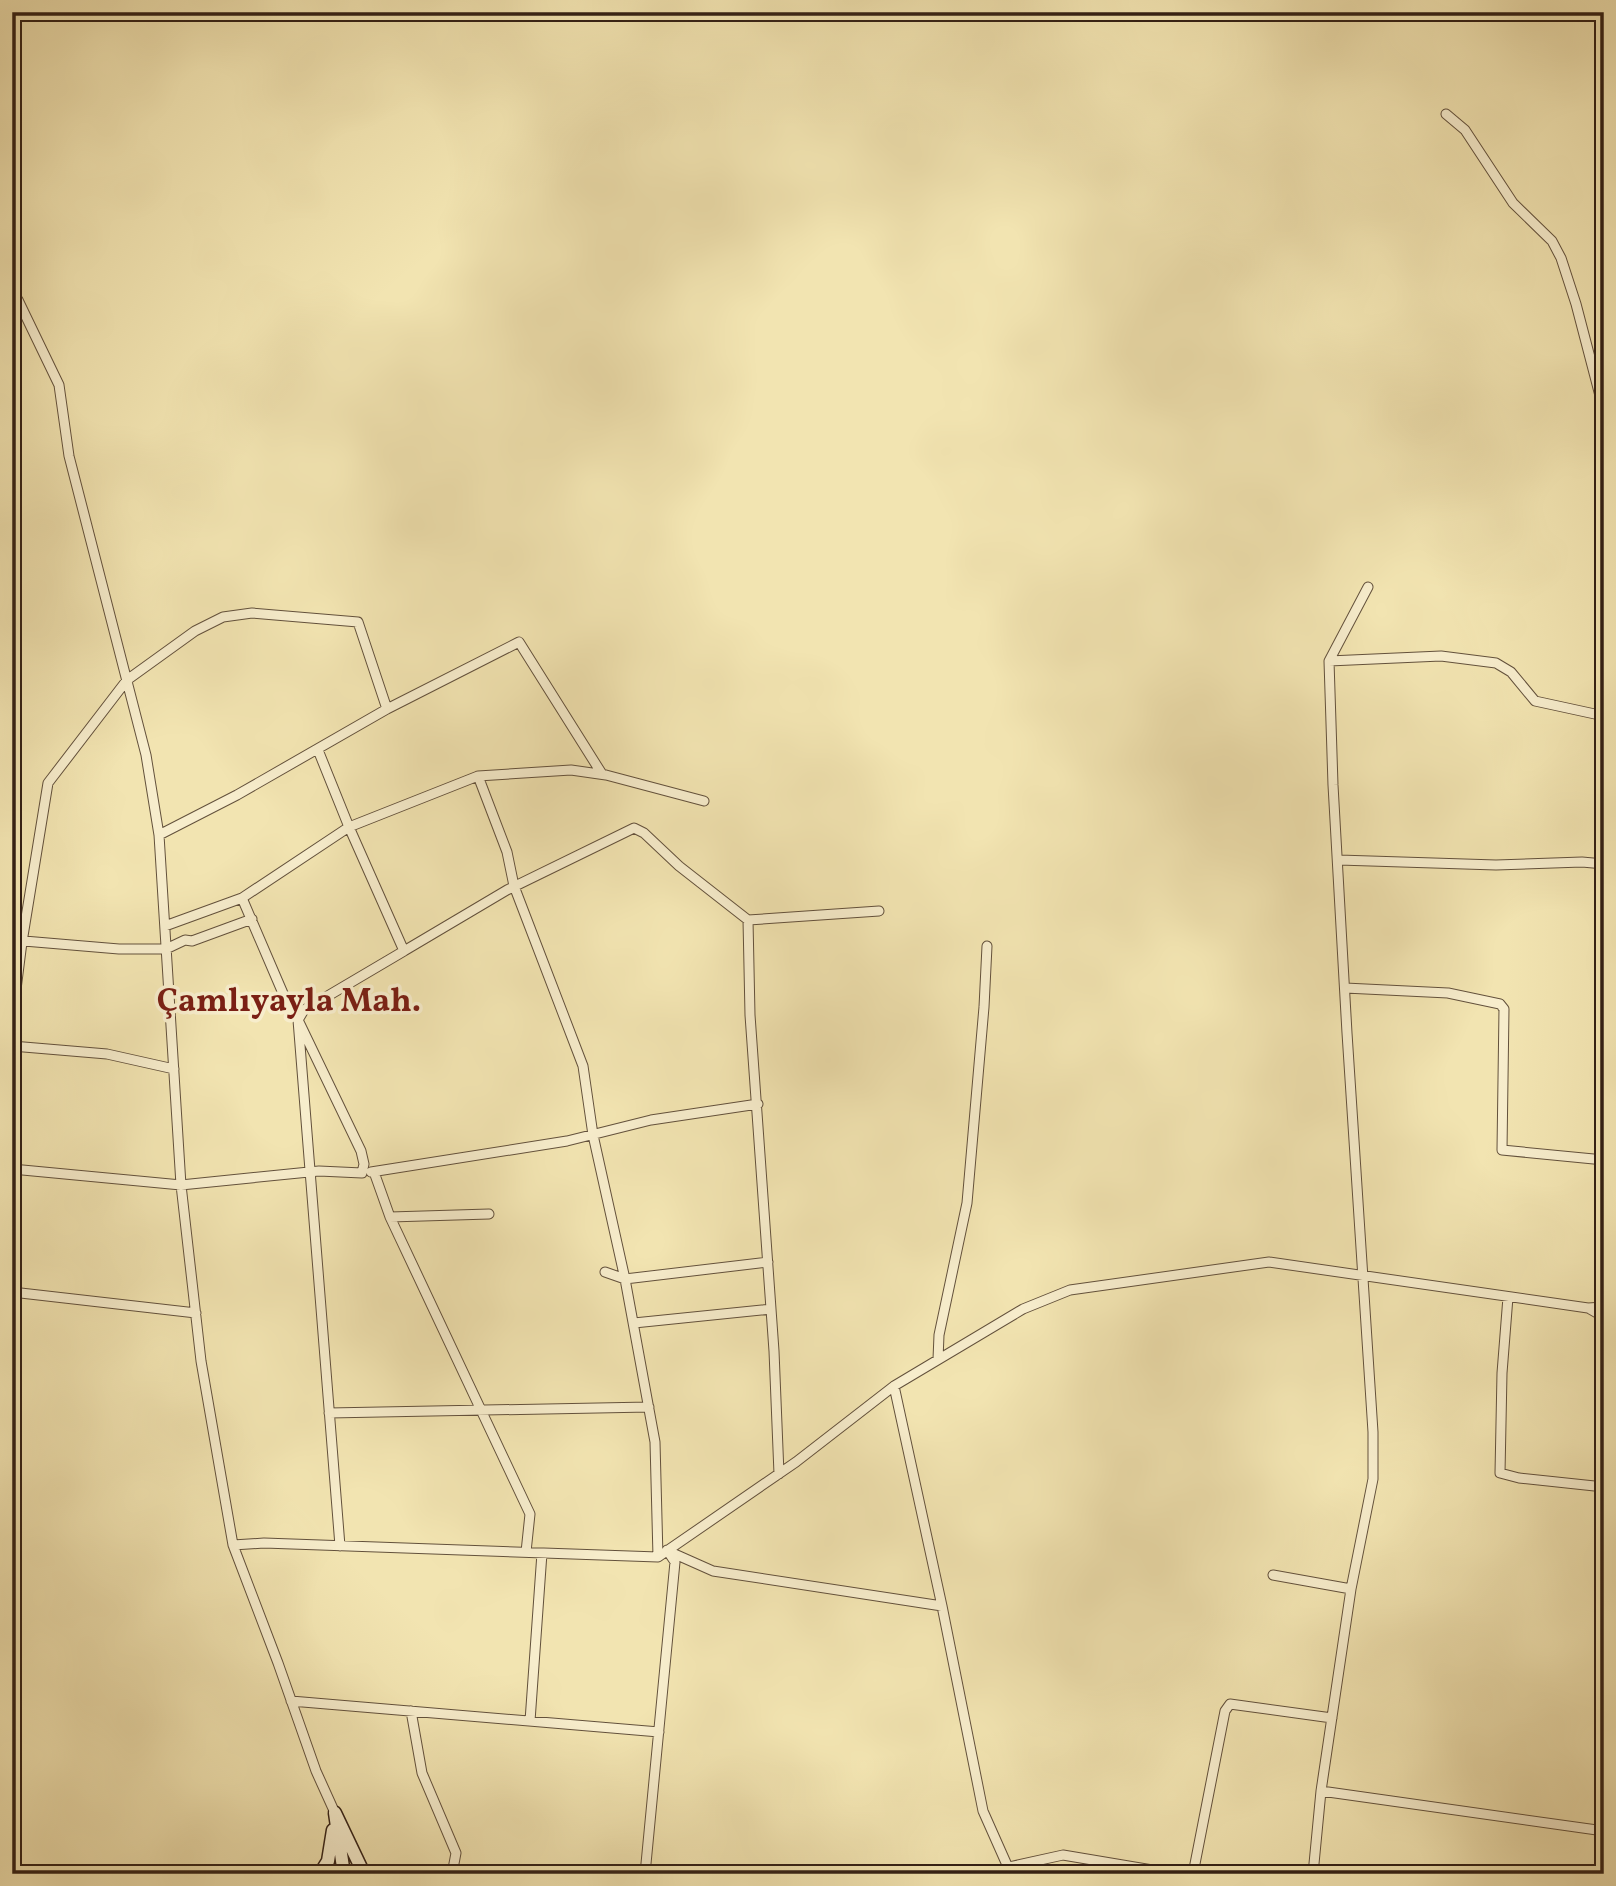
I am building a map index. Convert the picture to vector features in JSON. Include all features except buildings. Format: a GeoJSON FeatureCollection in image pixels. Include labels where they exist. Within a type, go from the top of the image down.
{"type":"FeatureCollection","features":[{"type":"Feature","properties":{"kind":"street"},"geometry":{"type":"LineString","coordinates":[[1446,114],[1465,130],[1513,203],[1552,242],[1561,258],[1577,304],[1604,411]]}},
{"type":"Feature","properties":{"kind":"street"},"geometry":{"type":"LineString","coordinates":[[12,295],[18,300],[59,385],[69,456],[146,755],[159,835],[181,1185],[201,1362],[233,1545],[316,1771],[363,1874]]}},
{"type":"Feature","properties":{"kind":"street"},"geometry":{"type":"LineString","coordinates":[[1313,1874],[1321,1791],[1351,1589],[1373,1479],[1373,1432],[1345,988],[1329,661],[1368,587]]}},
{"type":"Feature","properties":{"kind":"street"},"geometry":{"type":"LineString","coordinates":[[12,1021],[17,941],[48,783],[127,680],[195,631],[223,617],[252,613],[356,621],[387,709]]}},
{"type":"Feature","properties":{"kind":"street"},"geometry":{"type":"LineString","coordinates":[[159,835],[318,750],[387,709],[519,642],[602,774]]}},
{"type":"Feature","properties":{"kind":"street"},"geometry":{"type":"LineString","coordinates":[[1329,661],[1441,656],[1496,663],[1511,672],[1535,701],[1604,716]]}},
{"type":"Feature","properties":{"kind":"street"},"geometry":{"type":"LineString","coordinates":[[318,750],[349,828],[404,951]]}},
{"type":"Feature","properties":{"kind":"street"},"geometry":{"type":"LineString","coordinates":[[165,926],[242,898],[349,828],[478,776],[571,771],[602,774],[704,801]]}},
{"type":"Feature","properties":{"kind":"street"},"geometry":{"type":"LineString","coordinates":[[478,776],[507,852],[514,886],[583,1066],[593,1135],[634,1323],[655,1442],[658,1557]]}},
{"type":"Feature","properties":{"kind":"street"},"geometry":{"type":"LineString","coordinates":[[340,1546],[298,1020],[304,1010],[514,886],[634,828],[644,833],[679,866],[748,920],[879,911]]}},
{"type":"Feature","properties":{"kind":"street"},"geometry":{"type":"LineString","coordinates":[[1339,860],[1496,865],[1582,862],[1604,864]]}},
{"type":"Feature","properties":{"kind":"street"},"geometry":{"type":"LineString","coordinates":[[242,898],[288,1004],[361,1151],[364,1164],[362,1173]]}},
{"type":"Feature","properties":{"kind":"street"},"geometry":{"type":"LineString","coordinates":[[17,941],[119,949],[166,949],[185,940],[192,941],[252,919]]}},
{"type":"Feature","properties":{"kind":"street"},"geometry":{"type":"LineString","coordinates":[[748,920],[750,1015],[771,1309],[779,1474]]}},
{"type":"Feature","properties":{"kind":"street"},"geometry":{"type":"LineString","coordinates":[[938,1359],[939,1335],[967,1203],[987,946]]}},
{"type":"Feature","properties":{"kind":"street"},"geometry":{"type":"LineString","coordinates":[[1345,988],[1448,993],[1500,1004],[1504,1009],[1502,1150],[1604,1160]]}},
{"type":"Feature","properties":{"kind":"street"},"geometry":{"type":"LineString","coordinates":[[12,1046],[107,1055],[174,1069]]}},
{"type":"Feature","properties":{"kind":"street"},"geometry":{"type":"LineString","coordinates":[[12,1169],[181,1185],[309,1172],[374,1172],[567,1141],[650,1121],[758,1104]]}},
{"type":"Feature","properties":{"kind":"street"},"geometry":{"type":"LineString","coordinates":[[374,1172],[390,1217],[530,1514],[526,1552]]}},
{"type":"Feature","properties":{"kind":"street"},"geometry":{"type":"LineString","coordinates":[[390,1217],[489,1214]]}},
{"type":"Feature","properties":{"kind":"street"},"geometry":{"type":"LineString","coordinates":[[605,1272],[625,1279],[768,1262]]}},
{"type":"Feature","properties":{"kind":"street"},"geometry":{"type":"LineString","coordinates":[[233,1545],[658,1557],[779,1474],[894,1386],[1023,1309],[1070,1290],[1269,1262],[1588,1308],[1604,1307]]}},
{"type":"Feature","properties":{"kind":"street"},"geometry":{"type":"LineString","coordinates":[[12,1292],[196,1313]]}},
{"type":"Feature","properties":{"kind":"street"},"geometry":{"type":"LineString","coordinates":[[1508,1297],[1502,1373],[1500,1473],[1519,1478],[1604,1488]]}},
{"type":"Feature","properties":{"kind":"street"},"geometry":{"type":"LineString","coordinates":[[1588,1308],[1604,1317]]}},
{"type":"Feature","properties":{"kind":"street"},"geometry":{"type":"LineString","coordinates":[[634,1323],[771,1309]]}},
{"type":"Feature","properties":{"kind":"street"},"geometry":{"type":"LineString","coordinates":[[894,1386],[983,1811],[1010,1871]]}},
{"type":"Feature","properties":{"kind":"street"},"geometry":{"type":"LineString","coordinates":[[329,1413],[649,1407]]}},
{"type":"Feature","properties":{"kind":"street"},"geometry":{"type":"LineString","coordinates":[[667,1550],[713,1571],[942,1606]]}},
{"type":"Feature","properties":{"kind":"street"},"geometry":{"type":"LineString","coordinates":[[645,1874],[675,1562],[667,1550]]}},
{"type":"Feature","properties":{"kind":"street"},"geometry":{"type":"LineString","coordinates":[[530,1721],[542,1553]]}},
{"type":"Feature","properties":{"kind":"street"},"geometry":{"type":"LineString","coordinates":[[1273,1575],[1351,1589]]}},
{"type":"Feature","properties":{"kind":"street"},"geometry":{"type":"LineString","coordinates":[[291,1701],[659,1732]]}},
{"type":"Feature","properties":{"kind":"street"},"geometry":{"type":"LineString","coordinates":[[1193,1874],[1225,1711],[1230,1704],[1332,1718]]}},
{"type":"Feature","properties":{"kind":"street"},"geometry":{"type":"LineString","coordinates":[[411,1711],[422,1773],[456,1853],[452,1874]]}},
{"type":"Feature","properties":{"kind":"street"},"geometry":{"type":"LineString","coordinates":[[1321,1791],[1604,1831]]}},
{"type":"Feature","properties":{"kind":"street"},"geometry":{"type":"LineString","coordinates":[[320,1874],[328,1861],[335,1813]]}},
{"type":"Feature","properties":{"kind":"street"},"geometry":{"type":"LineString","coordinates":[[335,1813],[344,1874]]}},
{"type":"Feature","properties":{"kind":"street"},"geometry":{"type":"LineString","coordinates":[[998,1874],[1063,1855],[1176,1874]]}},
{"type":"Feature","properties":{"kind":"district","name":"Çamlıyayla Mah."},"geometry":{"type":"Point","coordinates":[289,1003]}}]}
